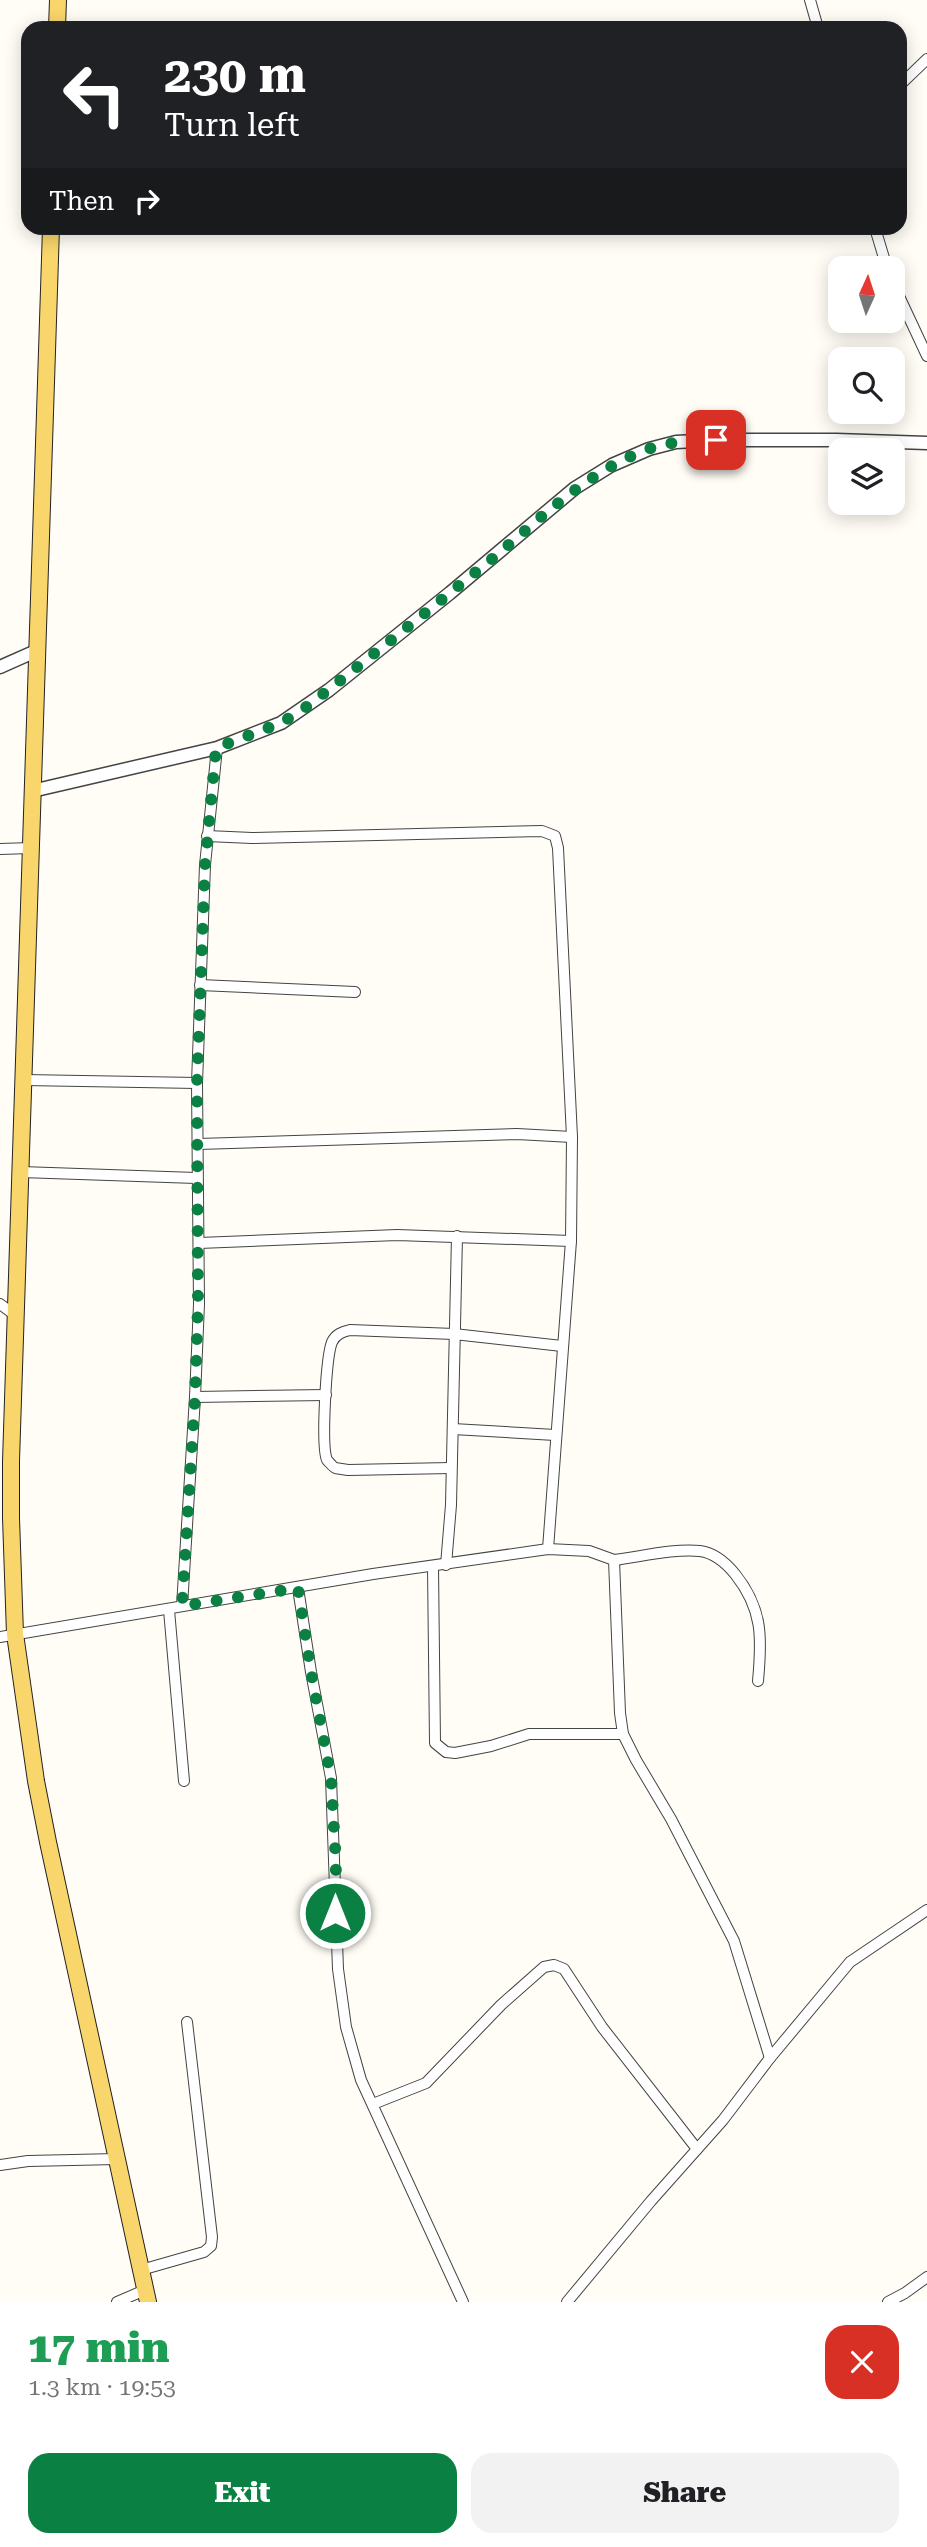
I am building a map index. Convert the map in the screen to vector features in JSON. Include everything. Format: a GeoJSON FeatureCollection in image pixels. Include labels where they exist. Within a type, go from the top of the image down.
{"type":"FeatureCollection","features":[{"type":"Feature","properties":{"kind":"main road"},"geometry":{"type":"LineString","coordinates":[[57,21],[58,0]]}},
{"type":"Feature","properties":{"kind":"main road"},"geometry":{"type":"LineString","coordinates":[[51,235],[7,1635],[147,2296]]}},
{"type":"Feature","properties":{"kind":"street"},"geometry":{"type":"LineString","coordinates":[[810,0],[816,21]]}},
{"type":"Feature","properties":{"kind":"street"},"geometry":{"type":"LineString","coordinates":[[907,78],[927,59]]}},
{"type":"Feature","properties":{"kind":"street"},"geometry":{"type":"LineString","coordinates":[[877,235],[883,256]]}},
{"type":"Feature","properties":{"kind":"street"},"geometry":{"type":"LineString","coordinates":[[905,309],[927,356]]}},
{"type":"Feature","properties":{"kind":"street"},"geometry":{"type":"LineString","coordinates":[[32,790],[216,748],[281,723],[305,708],[450,593],[575,488],[612,465],[649,449],[676,442],[716,440],[927,443]]}},
{"type":"Feature","properties":{"kind":"street"},"geometry":{"type":"LineString","coordinates":[[0,667],[36,651]]}},
{"type":"Feature","properties":{"kind":"street"},"geometry":{"type":"LineString","coordinates":[[182,1606],[195,1397],[199,1243],[196,1178],[200,985],[207,836],[216,748]]}},
{"type":"Feature","properties":{"kind":"street"},"geometry":{"type":"LineString","coordinates":[[207,836],[266,838],[542,831],[555,836],[558,848],[572,1137],[571,1241],[548,1549]]}},
{"type":"Feature","properties":{"kind":"street"},"geometry":{"type":"LineString","coordinates":[[0,849],[31,848]]}},
{"type":"Feature","properties":{"kind":"street"},"geometry":{"type":"LineString","coordinates":[[200,985],[355,992]]}},
{"type":"Feature","properties":{"kind":"street"},"geometry":{"type":"LineString","coordinates":[[24,1080],[197,1083]]}},
{"type":"Feature","properties":{"kind":"street"},"geometry":{"type":"LineString","coordinates":[[198,1144],[517,1134],[572,1137]]}},
{"type":"Feature","properties":{"kind":"street"},"geometry":{"type":"LineString","coordinates":[[22,1172],[196,1178]]}},
{"type":"Feature","properties":{"kind":"street"},"geometry":{"type":"LineString","coordinates":[[199,1243],[349,1236],[457,1236],[571,1241]]}},
{"type":"Feature","properties":{"kind":"street"},"geometry":{"type":"LineString","coordinates":[[446,1565],[453,1429],[457,1236]]}},
{"type":"Feature","properties":{"kind":"street"},"geometry":{"type":"LineString","coordinates":[[0,1304],[15,1315]]}},
{"type":"Feature","properties":{"kind":"street"},"geometry":{"type":"LineString","coordinates":[[451,1468],[393,1471],[335,1468],[327,1460],[326,1395],[332,1343],[338,1334],[350,1330],[454,1334],[562,1346]]}},
{"type":"Feature","properties":{"kind":"street"},"geometry":{"type":"LineString","coordinates":[[195,1397],[326,1395]]}},
{"type":"Feature","properties":{"kind":"street"},"geometry":{"type":"LineString","coordinates":[[453,1429],[555,1435]]}},
{"type":"Feature","properties":{"kind":"street"},"geometry":{"type":"LineString","coordinates":[[7,1635],[373,1574],[548,1549],[589,1551],[614,1560],[700,1551],[715,1556],[728,1565],[747,1589],[757,1611],[761,1651],[758,1681]]}},
{"type":"Feature","properties":{"kind":"street"},"geometry":{"type":"LineString","coordinates":[[614,1560],[623,1734],[671,1819],[734,1941],[770,2058]]}},
{"type":"Feature","properties":{"kind":"street"},"geometry":{"type":"LineString","coordinates":[[433,1567],[435,1743],[439,1749],[455,1753],[491,1746],[529,1734],[623,1734]]}},
{"type":"Feature","properties":{"kind":"street"},"geometry":{"type":"LineString","coordinates":[[298,1588],[331,1778],[338,1955],[346,2027],[361,2080],[463,2302]]}},
{"type":"Feature","properties":{"kind":"street"},"geometry":{"type":"LineString","coordinates":[[169,1610],[184,1781]]}},
{"type":"Feature","properties":{"kind":"street"},"geometry":{"type":"LineString","coordinates":[[567,2302],[723,2120],[770,2058],[850,1962],[927,1910]]}},
{"type":"Feature","properties":{"kind":"street"},"geometry":{"type":"LineString","coordinates":[[373,2104],[426,2083],[501,2005],[544,1967],[554,1965],[564,1969],[602,2027],[698,2149]]}},
{"type":"Feature","properties":{"kind":"street"},"geometry":{"type":"LineString","coordinates":[[141,2270],[204,2252],[211,2246],[187,2022]]}},
{"type":"Feature","properties":{"kind":"street"},"geometry":{"type":"LineString","coordinates":[[0,2165],[28,2161],[117,2159]]}},
{"type":"Feature","properties":{"kind":"street"},"geometry":{"type":"LineString","coordinates":[[888,2302],[927,2277]]}},
{"type":"Feature","properties":{"kind":"street"},"geometry":{"type":"LineString","coordinates":[[117,2302],[147,2296]]}},
{"type":"Feature","properties":{"kind":"route"},"geometry":{"type":"LineString","coordinates":[[335,1913],[336,1863],[331,1778],[298,1588],[182,1606],[198,1304],[196,1178],[200,985],[205,865],[216,748],[281,723],[305,708],[536,523],[575,488],[612,465],[649,449],[676,442],[716,440]]}}]}
